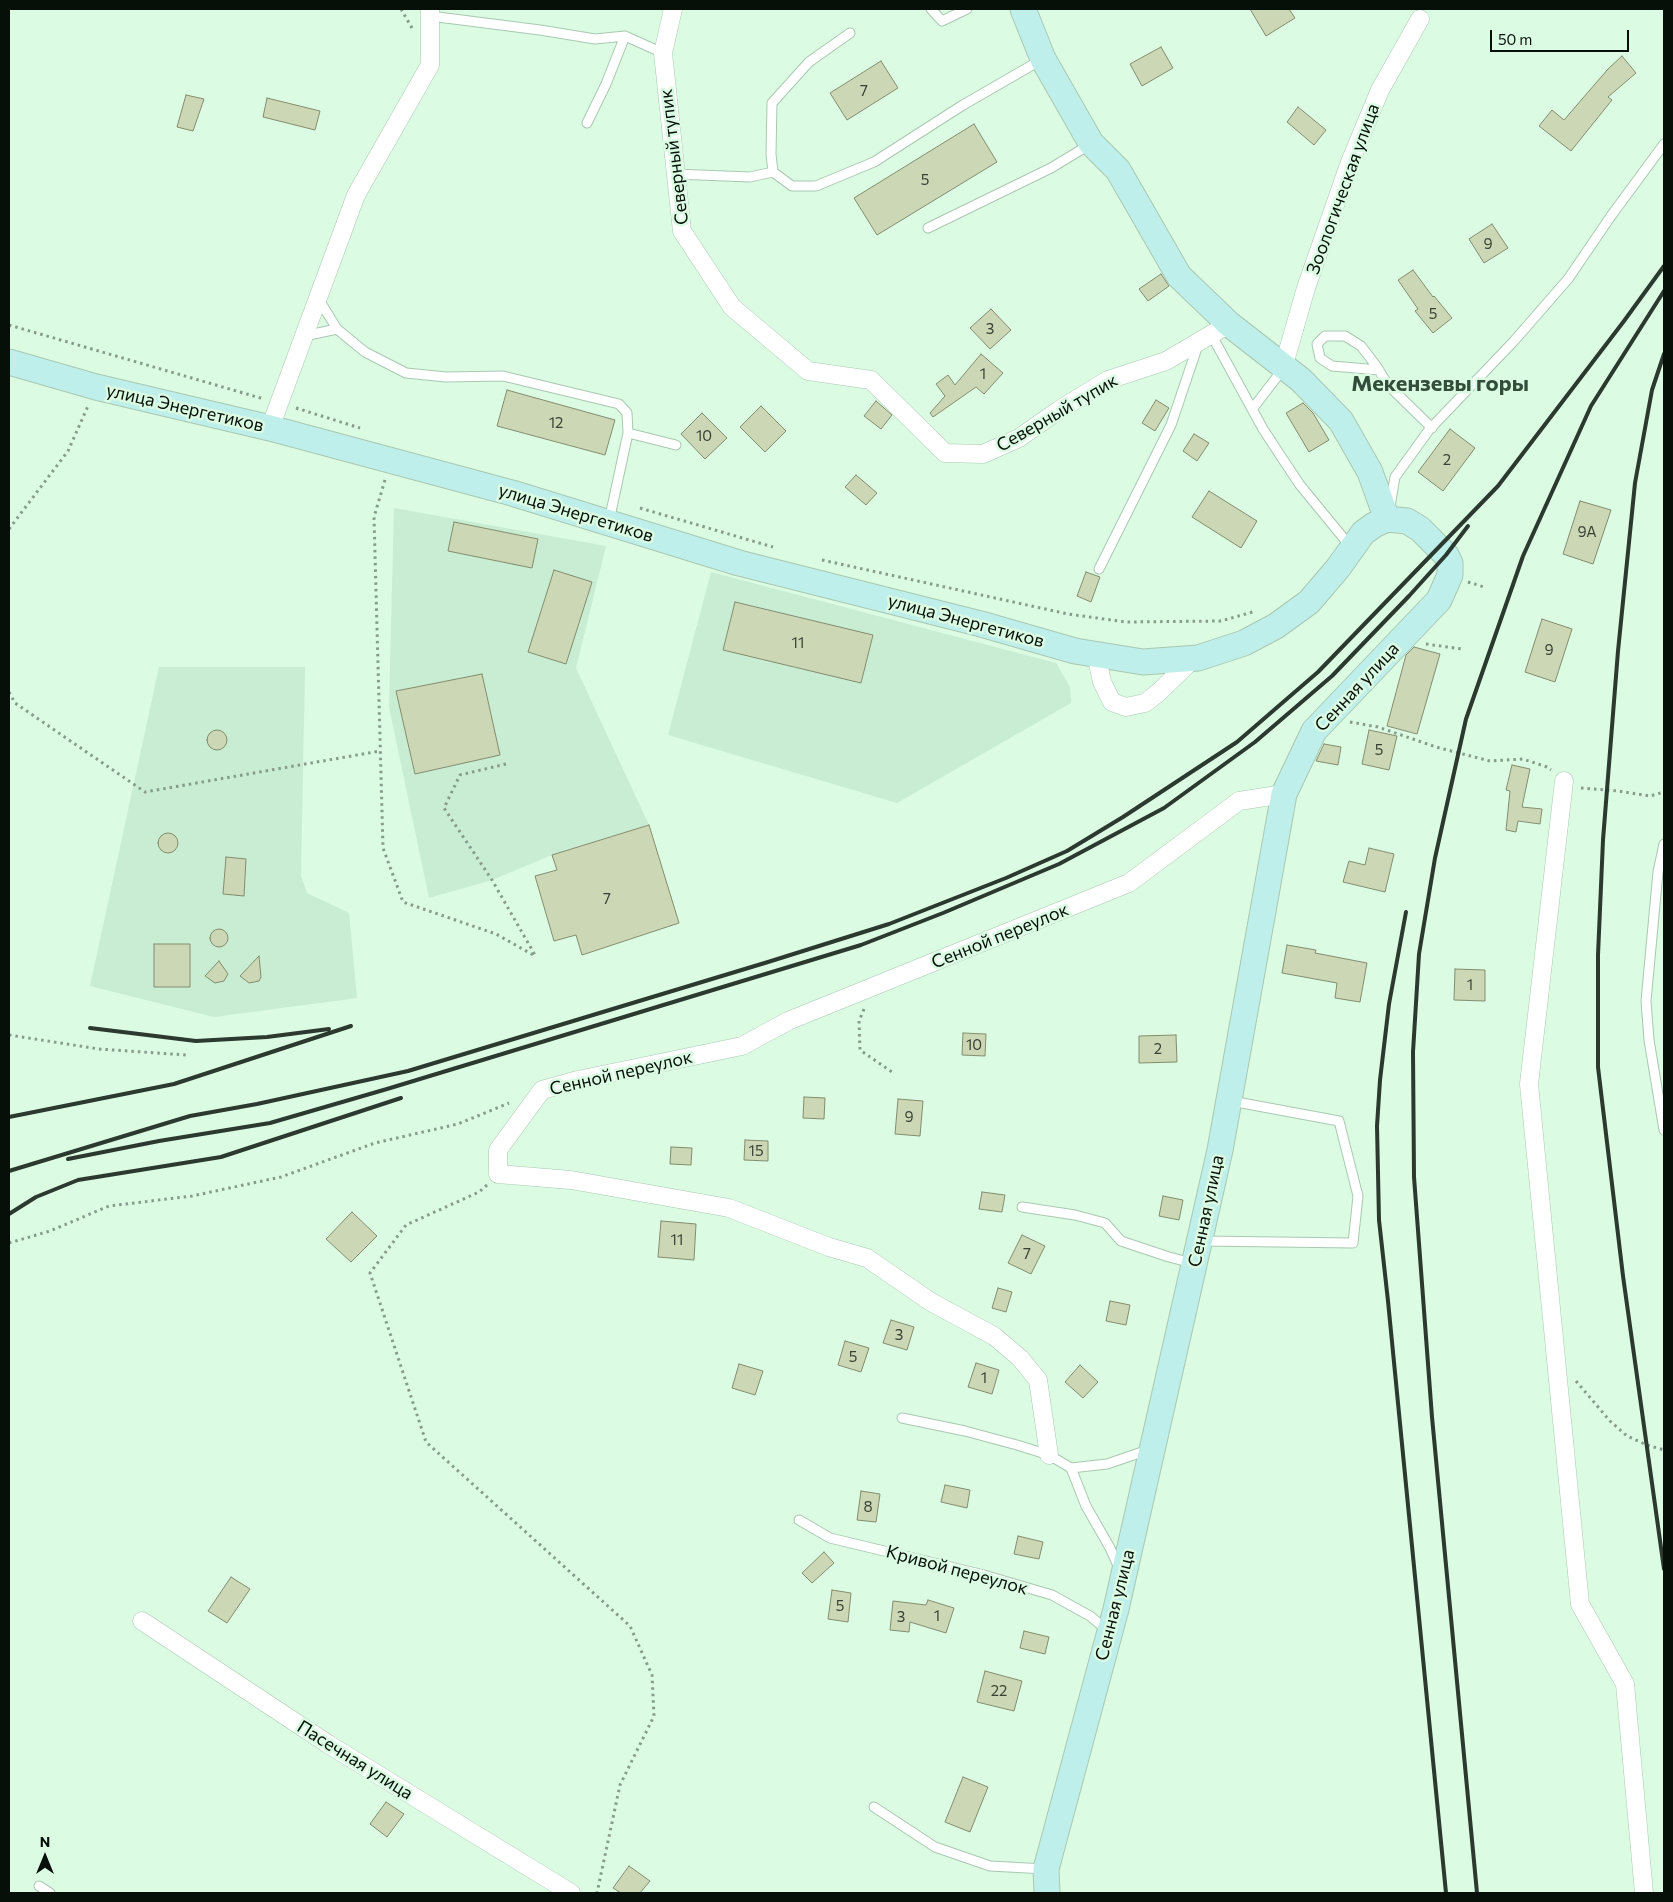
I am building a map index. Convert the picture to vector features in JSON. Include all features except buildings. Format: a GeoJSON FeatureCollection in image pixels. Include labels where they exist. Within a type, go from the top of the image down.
{"type":"FeatureCollection","features":[{"type":"Feature","properties":{"kind":"main road"},"geometry":{"type":"LineString","coordinates":[[1022,9],[1043,59],[1091,143],[1118,170],[1213,333],[1283,368],[1301,380],[1341,421],[1370,472],[1387,519]]}},
{"type":"Feature","properties":{"kind":"main road","name":"улица Энергетиков"},"geometry":{"type":"LineString","coordinates":[[9,362],[96,387],[270,428],[512,492],[740,563],[981,624],[1075,651],[1143,662],[1194,658],[1244,643],[1292,616],[1309,602],[1363,533],[1387,519]]}},
{"type":"Feature","properties":{"kind":"main road","name":"Сенная улица"},"geometry":{"type":"LineString","coordinates":[[1046,1881],[1123,1578],[1220,1150],[1284,794],[1314,732],[1439,600],[1450,575],[1450,563],[1446,555],[1420,529],[1407,521],[1387,519]]}},
{"type":"Feature","properties":{"kind":"street","name":"Северный тупик"},"geometry":{"type":"LineString","coordinates":[[673,9],[663,54],[682,231],[732,307],[808,371],[871,380],[945,453],[983,454],[1019,438],[1059,410],[1108,380],[1166,361],[1213,333]]}},
{"type":"Feature","properties":{"kind":"street"},"geometry":{"type":"LineString","coordinates":[[270,428],[356,195],[430,66],[430,12]]}},
{"type":"Feature","properties":{"kind":"street","name":"Зоологическая улица"},"geometry":{"type":"LineString","coordinates":[[1283,368],[1306,288],[1350,162],[1380,90],[1420,19]]}},
{"type":"Feature","properties":{"kind":"street"},"geometry":{"type":"LineString","coordinates":[[1096,654],[1102,682],[1112,702],[1126,707],[1145,703],[1194,658]]}},
{"type":"Feature","properties":{"kind":"street"},"geometry":{"type":"LineString","coordinates":[[1564,781],[1529,1084],[1580,1604],[1625,1684],[1644,1893]]}},
{"type":"Feature","properties":{"kind":"street","name":"Сенной переулок"},"geometry":{"type":"LineString","coordinates":[[498,1174],[498,1150],[542,1090],[578,1080],[742,1046],[788,1021],[1129,883],[1239,801],[1284,794]]}},
{"type":"Feature","properties":{"kind":"street"},"geometry":{"type":"LineString","coordinates":[[498,1174],[571,1180],[729,1208],[829,1247],[867,1258],[931,1302],[994,1336],[1020,1358],[1038,1380],[1049,1455]]}},
{"type":"Feature","properties":{"kind":"street","name":"Пасечная улица"},"geometry":{"type":"LineString","coordinates":[[142,1621],[328,1744],[571,1893]]}},
{"type":"Feature","properties":{"kind":"lane"},"geometry":{"type":"LineString","coordinates":[[931,9],[942,21],[967,9]]}},
{"type":"Feature","properties":{"kind":"lane"},"geometry":{"type":"LineString","coordinates":[[430,12],[595,39],[625,36],[663,54]]}},
{"type":"Feature","properties":{"kind":"lane"},"geometry":{"type":"LineString","coordinates":[[850,32],[809,62],[772,103],[771,154],[773,172],[792,186],[816,186],[874,162],[964,105],[1043,59]]}},
{"type":"Feature","properties":{"kind":"lane"},"geometry":{"type":"LineString","coordinates":[[587,123],[606,84],[625,36]]}},
{"type":"Feature","properties":{"kind":"lane"},"geometry":{"type":"LineString","coordinates":[[928,228],[1051,168],[1091,143]]}},
{"type":"Feature","properties":{"kind":"lane"},"geometry":{"type":"LineString","coordinates":[[1387,519],[1395,478],[1432,428],[1514,341],[1568,279],[1664,144]]}},
{"type":"Feature","properties":{"kind":"lane"},"geometry":{"type":"LineString","coordinates":[[675,174],[750,177],[773,172]]}},
{"type":"Feature","properties":{"kind":"lane"},"geometry":{"type":"LineString","coordinates":[[318,298],[338,329],[365,352],[406,373],[446,377],[503,376],[619,404],[627,413],[628,433],[608,523]]}},
{"type":"Feature","properties":{"kind":"lane"},"geometry":{"type":"LineString","coordinates":[[304,336],[338,329]]}},
{"type":"Feature","properties":{"kind":"lane"},"geometry":{"type":"LineString","coordinates":[[1213,333],[1264,428],[1300,485],[1352,548]]}},
{"type":"Feature","properties":{"kind":"lane"},"geometry":{"type":"LineString","coordinates":[[1099,569],[1171,425],[1213,333]]}},
{"type":"Feature","properties":{"kind":"lane"},"geometry":{"type":"LineString","coordinates":[[1379,370],[1332,366],[1320,358],[1317,344],[1325,336],[1345,336],[1361,346],[1379,370],[1388,385],[1432,428]]}},
{"type":"Feature","properties":{"kind":"lane"},"geometry":{"type":"LineString","coordinates":[[1253,408],[1283,368]]}},
{"type":"Feature","properties":{"kind":"lane"},"geometry":{"type":"LineString","coordinates":[[628,433],[676,446]]}},
{"type":"Feature","properties":{"kind":"lane"},"geometry":{"type":"LineString","coordinates":[[1664,844],[1658,872],[1646,1001],[1649,1040],[1660,1081],[1664,1130]]}},
{"type":"Feature","properties":{"kind":"lane"},"geometry":{"type":"LineString","coordinates":[[1022,1207],[1075,1215],[1105,1223],[1121,1241],[1169,1257],[1197,1252],[1353,1243],[1358,1196],[1339,1121],[1228,1100]]}},
{"type":"Feature","properties":{"kind":"lane"},"geometry":{"type":"LineString","coordinates":[[902,1418],[964,1431],[1049,1455],[1071,1468],[1107,1464],[1153,1448]]}},
{"type":"Feature","properties":{"kind":"lane"},"geometry":{"type":"LineString","coordinates":[[1071,1468],[1086,1506],[1110,1548],[1123,1578]]}},
{"type":"Feature","properties":{"kind":"lane","name":"Кривой переулок"},"geometry":{"type":"LineString","coordinates":[[800,1520],[830,1538],[984,1575],[1052,1595],[1090,1616],[1109,1632]]}},
{"type":"Feature","properties":{"kind":"lane"},"geometry":{"type":"LineString","coordinates":[[874,1807],[935,1847],[990,1866],[1046,1881]]}},
{"type":"Feature","properties":{"kind":"lane"},"geometry":{"type":"LineString","coordinates":[[39,1886],[50,1893]]}},
{"type":"Feature","properties":{"kind":"path"},"geometry":{"type":"LineString","coordinates":[[9,325],[362,429]]}},
{"type":"Feature","properties":{"kind":"path"},"geometry":{"type":"LineString","coordinates":[[9,529],[68,451],[96,387]]}},
{"type":"Feature","properties":{"kind":"path"},"geometry":{"type":"LineString","coordinates":[[391,460],[374,516],[383,848],[403,902],[496,934],[535,956],[492,880],[444,808],[460,775],[506,764]]}},
{"type":"Feature","properties":{"kind":"path"},"geometry":{"type":"LineString","coordinates":[[638,508],[774,548]]}},
{"type":"Feature","properties":{"kind":"path"},"geometry":{"type":"LineString","coordinates":[[821,560],[1068,614],[1126,622],[1221,621],[1261,610]]}},
{"type":"Feature","properties":{"kind":"path"},"geometry":{"type":"LineString","coordinates":[[1401,640],[1462,649]]}},
{"type":"Feature","properties":{"kind":"path"},"geometry":{"type":"LineString","coordinates":[[9,692],[15,704],[145,792],[380,751]]}},
{"type":"Feature","properties":{"kind":"path"},"geometry":{"type":"LineString","coordinates":[[1326,718],[1378,728],[1436,747],[1490,761],[1523,760],[1547,767],[1573,788],[1618,791],[1650,796],[1664,792]]}},
{"type":"Feature","properties":{"kind":"path"},"geometry":{"type":"LineString","coordinates":[[872,988],[859,1021],[860,1050],[892,1072]]}},
{"type":"Feature","properties":{"kind":"path"},"geometry":{"type":"LineString","coordinates":[[9,1035],[99,1049],[186,1055]]}},
{"type":"Feature","properties":{"kind":"path"},"geometry":{"type":"LineString","coordinates":[[9,1243],[50,1231],[109,1206],[192,1196],[281,1177],[375,1143],[458,1124],[542,1090]]}},
{"type":"Feature","properties":{"kind":"path"},"geometry":{"type":"LineString","coordinates":[[498,1174],[479,1192],[406,1225],[370,1273],[426,1442],[630,1626],[652,1676],[654,1716],[620,1785],[597,1893]]}},
{"type":"Feature","properties":{"kind":"path"},"geometry":{"type":"LineString","coordinates":[[1555,1355],[1610,1422],[1627,1436],[1664,1450]]}},
{"type":"Feature","properties":{"kind":"shaded area"},"geometry":{"type":"Polygon","coordinates":[[[394,508],[606,546],[576,668],[649,825],[552,855],[492,880],[429,898],[389,707],[394,508]]]}},
{"type":"Feature","properties":{"kind":"shaded area"},"geometry":{"type":"Polygon","coordinates":[[[711,572],[1056,663],[1070,687],[1071,703],[897,803],[668,735],[711,572]]]}},
{"type":"Feature","properties":{"kind":"shaded area"},"geometry":{"type":"Polygon","coordinates":[[[159,667],[305,667],[301,876],[307,893],[349,913],[357,998],[214,1017],[90,986],[159,667]]]}},
{"type":"Feature","properties":{"kind":"railway"},"geometry":{"type":"LineString","coordinates":[[9,1171],[190,1116],[257,1104],[408,1071],[889,924],[1006,878],[1067,851],[1123,817],[1237,742],[1318,672],[1498,486],[1664,266]]}},
{"type":"Feature","properties":{"kind":"railway"},"geometry":{"type":"LineString","coordinates":[[1477,1893],[1432,1417],[1414,1177],[1413,1052],[1419,954],[1435,858],[1466,719],[1523,556],[1591,406],[1664,291]]}},
{"type":"Feature","properties":{"kind":"railway"},"geometry":{"type":"LineString","coordinates":[[1664,354],[1652,390],[1635,483],[1618,651],[1603,840],[1598,955],[1598,1067],[1623,1276],[1664,1569]]}},
{"type":"Feature","properties":{"kind":"railway"},"geometry":{"type":"LineString","coordinates":[[68,1159],[159,1141],[270,1123],[387,1089],[861,945],[1059,864],[1164,808],[1255,742],[1332,676],[1409,596],[1446,555],[1468,526]]}},
{"type":"Feature","properties":{"kind":"railway"},"geometry":{"type":"LineString","coordinates":[[1406,912],[1389,1004],[1380,1080],[1377,1126],[1379,1220],[1446,1893]]}},
{"type":"Feature","properties":{"kind":"railway"},"geometry":{"type":"LineString","coordinates":[[9,1117],[174,1084],[351,1026]]}},
{"type":"Feature","properties":{"kind":"railway"},"geometry":{"type":"LineString","coordinates":[[90,1028],[196,1041],[267,1037],[329,1029]]}},
{"type":"Feature","properties":{"kind":"railway"},"geometry":{"type":"LineString","coordinates":[[9,1214],[36,1197],[78,1180],[221,1157],[401,1098]]}},
{"type":"Feature","properties":{"kind":"district","name":"Мекензевы горы"},"geometry":{"type":"Point","coordinates":[1440,384]}}]}
